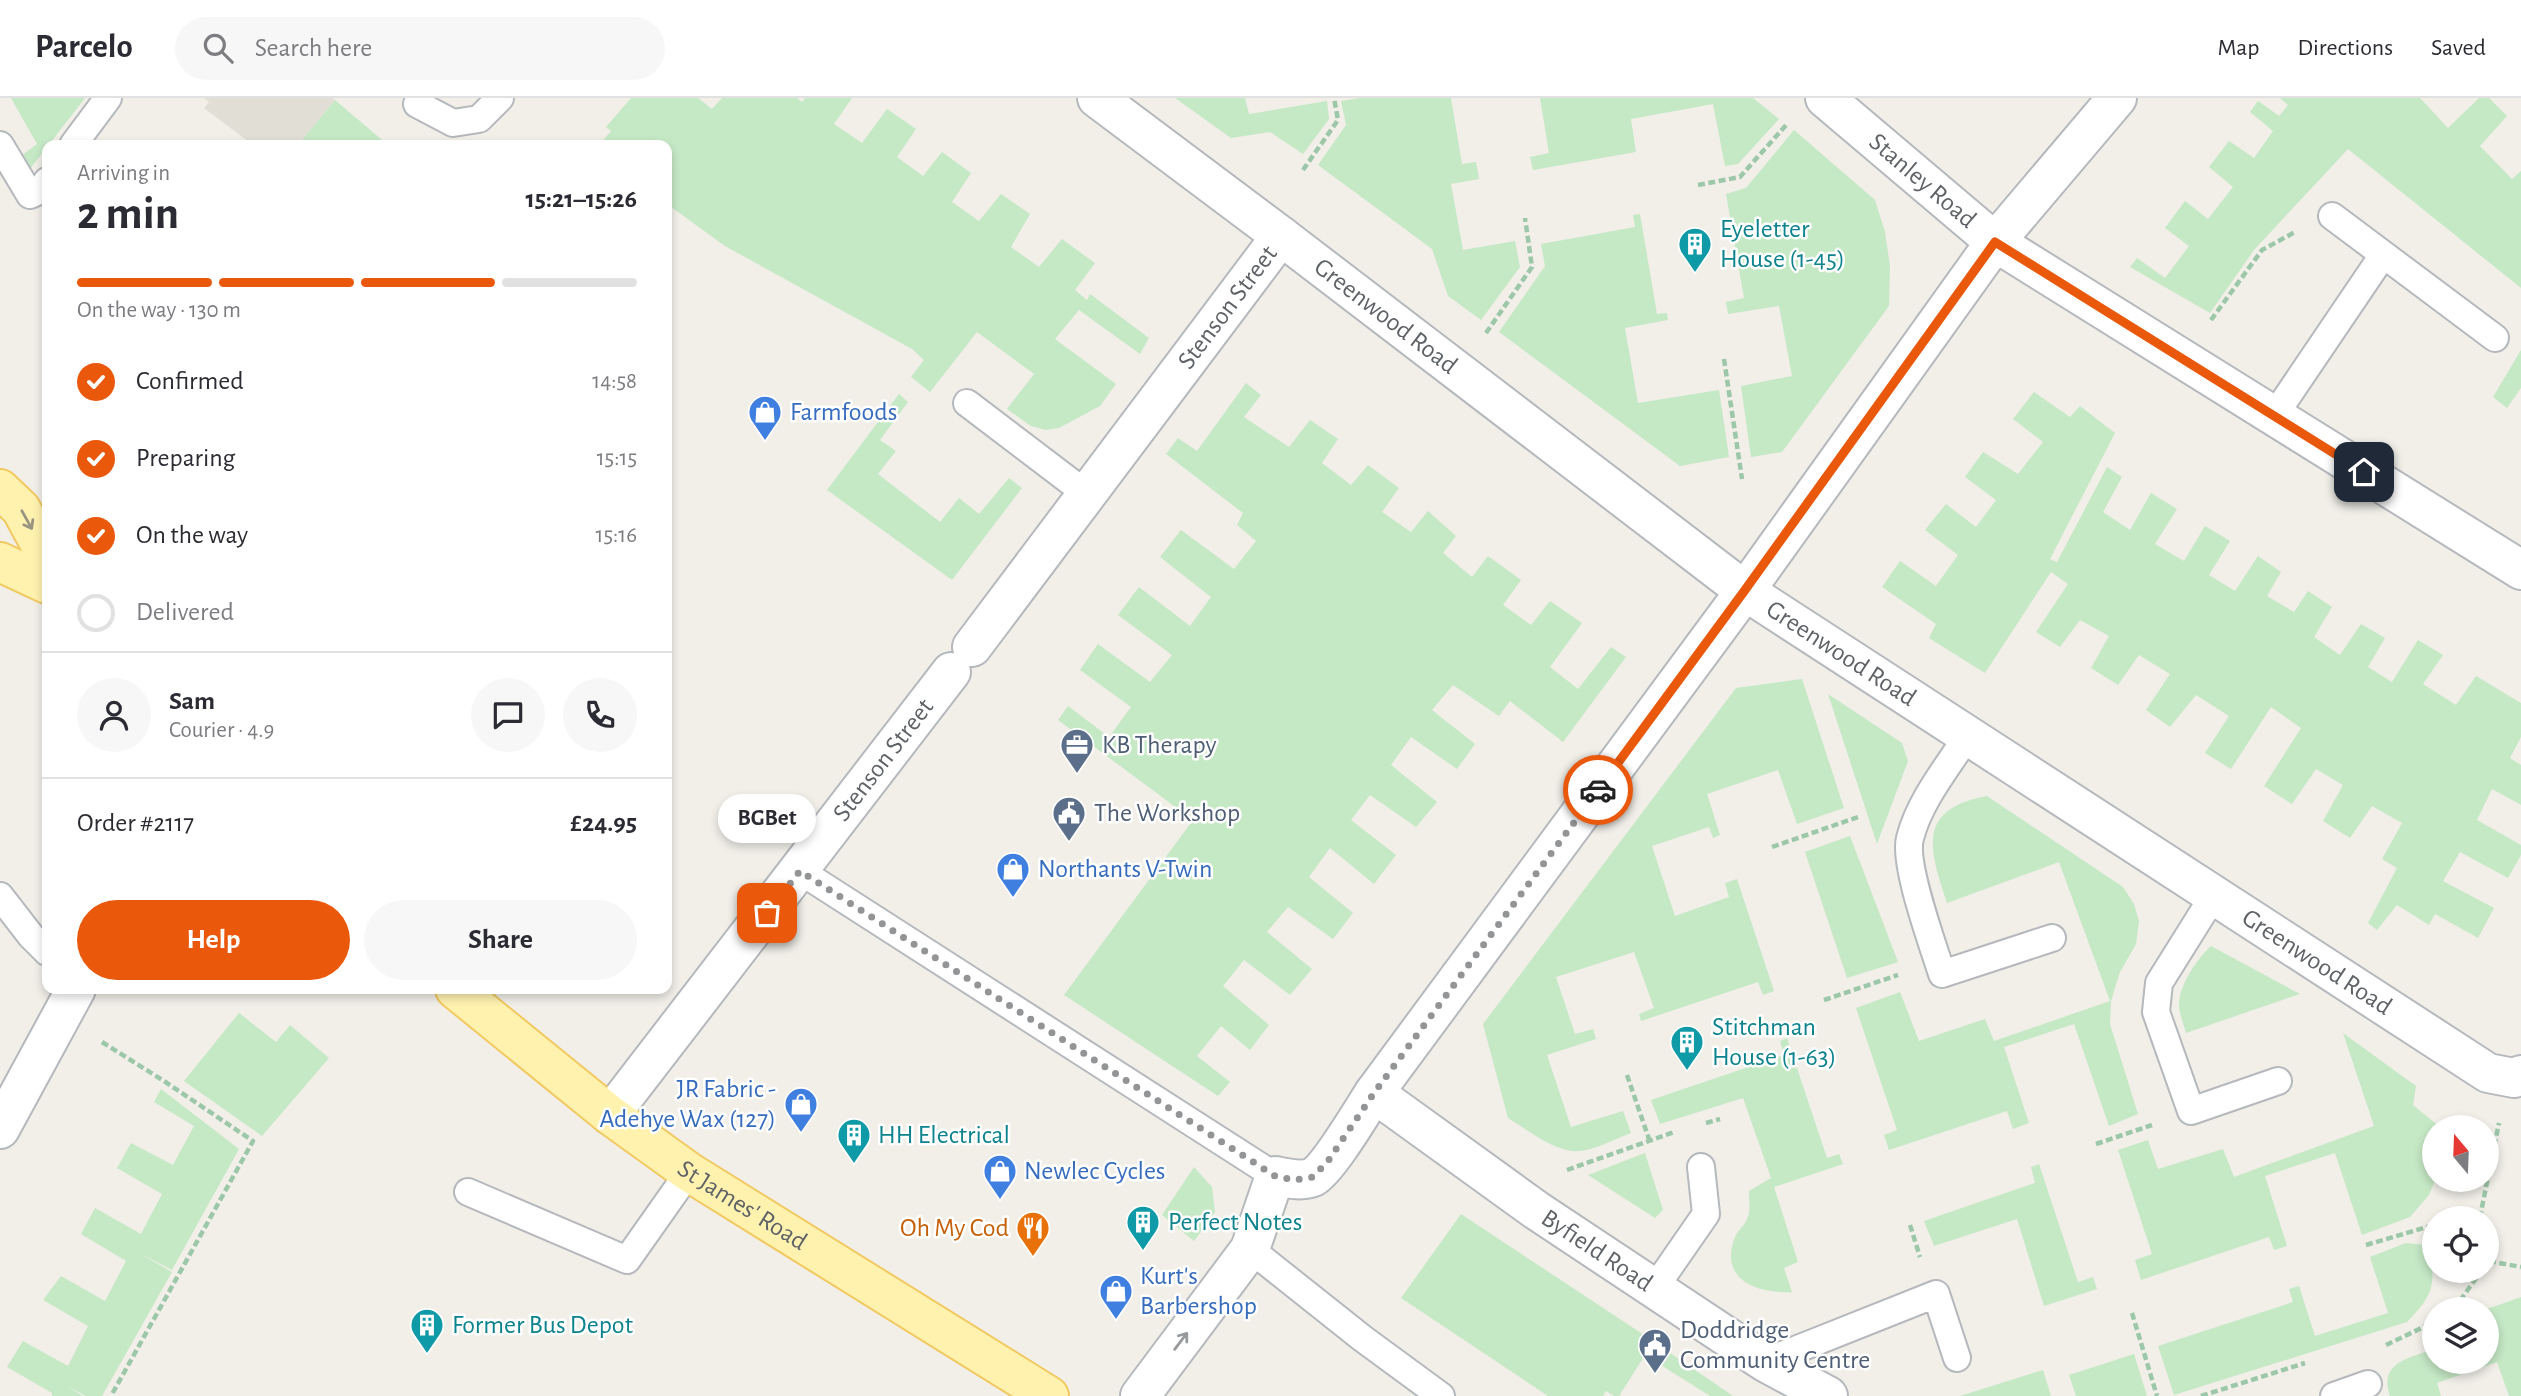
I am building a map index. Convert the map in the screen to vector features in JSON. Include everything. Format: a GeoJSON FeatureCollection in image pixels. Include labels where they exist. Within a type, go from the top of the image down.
{"type":"FeatureCollection","features":[{"type":"Feature","properties":{"kind":"main road"},"geometry":{"type":"LineString","coordinates":[[0,489],[21,509],[42,548]]}},
{"type":"Feature","properties":{"kind":"main road"},"geometry":{"type":"LineString","coordinates":[[0,562],[42,582]]}},
{"type":"Feature","properties":{"kind":"main road","name":"St James' Road"},"geometry":{"type":"LineString","coordinates":[[461,994],[610,1115],[689,1172],[1049,1396]]}},
{"type":"Feature","properties":{"kind":"street","name":"Greenwood Road"},"geometry":{"type":"LineString","coordinates":[[1097,98],[1745,590],[2488,1073],[2514,1078],[2521,1075]]}},
{"type":"Feature","properties":{"kind":"street"},"geometry":{"type":"LineString","coordinates":[[1140,1396],[1250,1249],[1275,1176],[1294,1180],[1313,1177],[1328,1161],[1374,1093],[1745,590],[1995,242],[2117,98]]}},
{"type":"Feature","properties":{"kind":"street","name":"Stanley Road"},"geometry":{"type":"LineString","coordinates":[[1810,107],[1995,242],[2521,570]]}},
{"type":"Feature","properties":{"kind":"street","name":"Stenson Street"},"geometry":{"type":"LineString","coordinates":[[610,1115],[1088,495],[1282,236]]}},
{"type":"Feature","properties":{"kind":"street"},"geometry":{"type":"LineString","coordinates":[[0,1129],[73,994]]}},
{"type":"Feature","properties":{"kind":"street","name":"Byfield Road"},"geometry":{"type":"LineString","coordinates":[[1374,1093],[1536,1210],[1654,1289],[1765,1362],[1828,1396]]}},
{"type":"Feature","properties":{"kind":"lane"},"geometry":{"type":"LineString","coordinates":[[77,140],[108,98]]}},
{"type":"Feature","properties":{"kind":"lane"},"geometry":{"type":"LineString","coordinates":[[417,104],[453,123],[479,119],[500,98]]}},
{"type":"Feature","properties":{"kind":"lane"},"geometry":{"type":"LineString","coordinates":[[0,145],[30,195],[42,188]]}},
{"type":"Feature","properties":{"kind":"lane"},"geometry":{"type":"LineString","coordinates":[[2332,216],[2495,338]]}},
{"type":"Feature","properties":{"kind":"lane"},"geometry":{"type":"LineString","coordinates":[[2274,416],[2383,255]]}},
{"type":"Feature","properties":{"kind":"lane"},"geometry":{"type":"LineString","coordinates":[[967,403],[1088,495]]}},
{"type":"Feature","properties":{"kind":"lane"},"geometry":{"type":"LineString","coordinates":[[1968,735],[1923,804],[1909,841],[1913,876],[1942,974],[2052,938]]}},
{"type":"Feature","properties":{"kind":"lane"},"geometry":{"type":"LineString","coordinates":[[800,871],[1275,1176]]}},
{"type":"Feature","properties":{"kind":"lane"},"geometry":{"type":"LineString","coordinates":[[2214,895],[2159,983],[2155,1012],[2191,1111],[2278,1081]]}},
{"type":"Feature","properties":{"kind":"lane"},"geometry":{"type":"LineString","coordinates":[[0,896],[42,947]]}},
{"type":"Feature","properties":{"kind":"lane"},"geometry":{"type":"LineString","coordinates":[[1654,1289],[1706,1214],[1701,1167]]}},
{"type":"Feature","properties":{"kind":"lane"},"geometry":{"type":"LineString","coordinates":[[468,1192],[627,1260],[689,1172]]}},
{"type":"Feature","properties":{"kind":"lane"},"geometry":{"type":"LineString","coordinates":[[1250,1249],[1362,1338],[1441,1396]]}},
{"type":"Feature","properties":{"kind":"lane"},"geometry":{"type":"LineString","coordinates":[[1765,1362],[1936,1294],[1957,1359]]}},
{"type":"Feature","properties":{"kind":"lane"},"geometry":{"type":"LineString","coordinates":[[2334,1396],[2368,1384]]}},
{"type":"Feature","properties":{"kind":"path"},"geometry":{"type":"LineString","coordinates":[[1303,170],[1338,120],[1334,98]]}},
{"type":"Feature","properties":{"kind":"path"},"geometry":{"type":"LineString","coordinates":[[1698,185],[1740,177],[1810,107]]}},
{"type":"Feature","properties":{"kind":"path"},"geometry":{"type":"LineString","coordinates":[[2211,321],[2262,250],[2282,237],[2332,216]]}},
{"type":"Feature","properties":{"kind":"path"},"geometry":{"type":"LineString","coordinates":[[1485,334],[1532,267],[1525,218]]}},
{"type":"Feature","properties":{"kind":"path"},"geometry":{"type":"LineString","coordinates":[[1724,359],[1742,479]]}},
{"type":"Feature","properties":{"kind":"path"},"geometry":{"type":"LineString","coordinates":[[1772,847],[1858,817]]}},
{"type":"Feature","properties":{"kind":"path"},"geometry":{"type":"LineString","coordinates":[[1824,1000],[1900,974]]}},
{"type":"Feature","properties":{"kind":"path"},"geometry":{"type":"LineString","coordinates":[[99,1040],[253,1141],[111,1396]]}},
{"type":"Feature","properties":{"kind":"path"},"geometry":{"type":"LineString","coordinates":[[1627,1075],[1649,1139]]}},
{"type":"Feature","properties":{"kind":"path"},"geometry":{"type":"LineString","coordinates":[[2484,1206],[2502,1111]]}},
{"type":"Feature","properties":{"kind":"path"},"geometry":{"type":"LineString","coordinates":[[1696,1125],[1720,1119]]}},
{"type":"Feature","properties":{"kind":"path"},"geometry":{"type":"LineString","coordinates":[[2096,1144],[2154,1124]]}},
{"type":"Feature","properties":{"kind":"path"},"geometry":{"type":"LineString","coordinates":[[1566,1170],[1649,1139],[1685,1129]]}},
{"type":"Feature","properties":{"kind":"path"},"geometry":{"type":"LineString","coordinates":[[1910,1225],[1922,1264]]}},
{"type":"Feature","properties":{"kind":"path"},"geometry":{"type":"LineString","coordinates":[[2366,1245],[2422,1229]]}},
{"type":"Feature","properties":{"kind":"path"},"geometry":{"type":"LineString","coordinates":[[2499,1264],[2521,1267]]}},
{"type":"Feature","properties":{"kind":"path"},"geometry":{"type":"LineString","coordinates":[[2132,1313],[2157,1396]]}},
{"type":"Feature","properties":{"kind":"path"},"geometry":{"type":"LineString","coordinates":[[2368,1384],[2384,1346],[2422,1328]]}},
{"type":"Feature","properties":{"kind":"path"},"geometry":{"type":"LineString","coordinates":[[2201,1396],[2314,1360]]}},
{"type":"Feature","properties":{"kind":"shaded area"},"geometry":{"type":"Polygon","coordinates":[[[204,98],[335,100],[302,140],[246,140],[204,108],[209,102],[204,98]]]}},
{"type":"Feature","properties":{"kind":"green space"},"geometry":{"type":"Polygon","coordinates":[[[11,98],[85,98],[52,140],[42,140],[42,154],[30,169],[21,156],[37,144],[11,98]]]}},
{"type":"Feature","properties":{"kind":"green space"},"geometry":{"type":"Polygon","coordinates":[[[631,98],[698,98],[712,109],[722,98],[797,98],[802,102],[805,98],[852,98],[834,124],[862,143],[887,109],[916,129],[897,157],[923,176],[942,152],[971,173],[952,202],[979,221],[1001,194],[1030,214],[1011,247],[1039,267],[1062,239],[1095,263],[1075,290],[1087,300],[1090,294],[1149,338],[1140,354],[1079,310],[1055,339],[1116,384],[1100,406],[1059,428],[1046,430],[1031,426],[1007,409],[1034,374],[977,332],[930,392],[911,377],[924,360],[912,349],[725,246],[672,208],[672,140],[603,140],[611,131],[606,127],[631,98]]]}},
{"type":"Feature","properties":{"kind":"green space"},"geometry":{"type":"Polygon","coordinates":[[[1175,98],[1245,98],[1249,114],[1327,101],[1329,119],[1303,154],[1270,132],[1231,138],[1175,98]]]}},
{"type":"Feature","properties":{"kind":"green space"},"geometry":{"type":"Polygon","coordinates":[[[1360,98],[1451,98],[1462,164],[1476,162],[1479,179],[1451,184],[1463,250],[1515,241],[1520,267],[1481,320],[1448,296],[1432,249],[1318,165],[1346,125],[1341,101],[1360,98]]]}},
{"type":"Feature","properties":{"kind":"green space"},"geometry":{"type":"Polygon","coordinates":[[[1540,98],[1753,98],[1779,119],[1738,164],[1725,166],[1713,104],[1631,119],[1636,152],[1533,170],[1530,157],[1549,153],[1540,98]]]}},
{"type":"Feature","properties":{"kind":"green space"},"geometry":{"type":"Polygon","coordinates":[[[2280,98],[2420,98],[2448,128],[2479,98],[2489,98],[2507,116],[2480,146],[2512,179],[2521,171],[2521,288],[2348,149],[2254,250],[2210,313],[2130,267],[2137,258],[2165,278],[2189,246],[2165,228],[2185,201],[2208,219],[2233,187],[2209,167],[2229,141],[2254,158],[2273,131],[2250,112],[2258,101],[2279,116],[2288,105],[2280,98]]]}},
{"type":"Feature","properties":{"kind":"green space"},"geometry":{"type":"Polygon","coordinates":[[[335,100],[382,140],[302,140],[335,100]]]}},
{"type":"Feature","properties":{"kind":"green space"},"geometry":{"type":"Polygon","coordinates":[[[1794,130],[1875,200],[1885,232],[1890,266],[1889,306],[1782,452],[1751,457],[1741,386],[1792,376],[1779,306],[1728,314],[1726,302],[1744,298],[1726,194],[1746,188],[1794,130]]]}},
{"type":"Feature","properties":{"kind":"green space"},"geometry":{"type":"Polygon","coordinates":[[[1640,214],[1657,314],[1667,313],[1668,320],[1625,328],[1638,403],[1719,390],[1729,457],[1680,466],[1499,332],[1545,266],[1541,244],[1635,227],[1633,215],[1640,214]]]}},
{"type":"Feature","properties":{"kind":"green space"},"geometry":{"type":"Polygon","coordinates":[[[2521,350],[2521,388],[2507,408],[2493,397],[2521,350]]]}},
{"type":"Feature","properties":{"kind":"green space"},"geometry":{"type":"Polygon","coordinates":[[[1246,383],[1261,395],[1244,417],[1289,447],[1310,420],[1338,439],[1322,463],[1351,485],[1368,465],[1399,488],[1382,512],[1411,532],[1428,511],[1456,536],[1443,553],[1472,577],[1488,556],[1521,580],[1503,605],[1531,625],[1550,601],[1582,623],[1550,667],[1578,689],[1611,647],[1626,657],[1563,742],[1510,701],[1499,716],[1453,685],[1432,710],[1475,744],[1457,769],[1411,737],[1391,765],[1437,802],[1416,827],[1370,795],[1351,820],[1396,855],[1374,884],[1330,848],[1309,877],[1353,913],[1333,939],[1288,907],[1267,932],[1312,969],[1290,995],[1244,960],[1223,986],[1269,1025],[1250,1050],[1221,1026],[1197,1056],[1230,1082],[1218,1096],[1064,995],[1193,820],[1058,720],[1068,706],[1109,737],[1131,707],[1080,670],[1098,644],[1150,682],[1172,655],[1118,615],[1139,587],[1190,626],[1211,597],[1160,557],[1181,530],[1234,569],[1256,541],[1237,525],[1243,513],[1166,454],[1178,438],[1197,451],[1246,383]]]}},
{"type":"Feature","properties":{"kind":"green space"},"geometry":{"type":"Polygon","coordinates":[[[2034,392],[2070,417],[2080,406],[2115,433],[2050,559],[2057,562],[2107,467],[2122,477],[2103,512],[2130,530],[2151,493],[2177,509],[2155,544],[2184,561],[2205,526],[2230,541],[2209,575],[2235,591],[2258,556],[2281,572],[2267,596],[2294,612],[2308,591],[2332,607],[2314,637],[2340,655],[2361,624],[2385,638],[2368,667],[2392,682],[2418,640],[2443,655],[2423,684],[2456,705],[2476,676],[2521,703],[2521,737],[2510,758],[2521,765],[2521,805],[2492,789],[2477,820],[2521,845],[2521,855],[2508,878],[2460,852],[2443,881],[2494,908],[2478,938],[2435,914],[2429,925],[2397,905],[2377,930],[2368,923],[2397,868],[2382,859],[2402,823],[2372,806],[2350,838],[2323,821],[2343,785],[2316,769],[2292,804],[2264,786],[2301,728],[2271,707],[2231,769],[2205,753],[2229,716],[2196,695],[2170,727],[2146,710],[2170,674],[2139,655],[2118,685],[2091,668],[2109,636],[2080,620],[2060,647],[2036,632],[2068,584],[2051,572],[1985,673],[1929,638],[1936,624],[1882,587],[1900,561],[1936,586],[1958,555],[1925,530],[1946,504],[1976,527],[1996,500],[1965,477],[1983,452],[2018,474],[2043,442],[2013,419],[2034,392]]]}},
{"type":"Feature","properties":{"kind":"green space"},"geometry":{"type":"Polygon","coordinates":[[[899,394],[908,402],[880,440],[896,451],[878,474],[940,522],[959,498],[979,514],[1009,478],[1022,488],[952,580],[827,490],[899,394]]]}},
{"type":"Feature","properties":{"kind":"green space"},"geometry":{"type":"Polygon","coordinates":[[[1802,679],[1844,808],[1797,824],[1778,770],[1707,794],[1720,835],[1713,838],[1709,827],[1652,846],[1675,916],[1729,897],[1725,883],[1737,879],[1774,991],[1763,995],[1758,982],[1641,1021],[1639,1014],[1654,1008],[1634,952],[1556,977],[1575,1034],[1593,1029],[1596,1039],[1547,1055],[1571,1127],[1623,1111],[1631,1133],[1595,1148],[1579,1151],[1563,1149],[1547,1142],[1508,1118],[1483,1024],[1736,688],[1802,679]]]}},
{"type":"Feature","properties":{"kind":"green space"},"geometry":{"type":"Polygon","coordinates":[[[1828,694],[1902,743],[1908,761],[1877,844],[1828,694]]]}},
{"type":"Feature","properties":{"kind":"green space"},"geometry":{"type":"Polygon","coordinates":[[[1987,796],[2123,887],[2134,904],[2139,921],[2136,944],[2120,972],[2111,1001],[2110,1024],[2138,1114],[2109,1126],[2074,1024],[2004,1047],[2029,1123],[2013,1129],[2007,1111],[1889,1150],[1884,1135],[1897,1130],[1856,1008],[1900,992],[1919,1041],[1985,1019],[1994,1041],[2110,1001],[2059,862],[1947,903],[1933,849],[1938,821],[1948,811],[1964,802],[1987,796]]]}},
{"type":"Feature","properties":{"kind":"green space"},"geometry":{"type":"Polygon","coordinates":[[[1850,836],[1898,962],[1847,978],[1805,852],[1850,836]]]}},
{"type":"Feature","properties":{"kind":"green space"},"geometry":{"type":"Polygon","coordinates":[[[2211,946],[2300,994],[2186,1033],[2179,1008],[2182,989],[2195,965],[2211,946]]]}},
{"type":"Feature","properties":{"kind":"green space"},"geometry":{"type":"Polygon","coordinates":[[[239,1013],[276,1042],[290,1025],[329,1058],[262,1136],[184,1081],[239,1013]]]}},
{"type":"Feature","properties":{"kind":"green space"},"geometry":{"type":"Polygon","coordinates":[[[2343,1033],[2416,1086],[2413,1105],[2425,1115],[2422,1115],[2422,1192],[2430,1192],[2429,1195],[2410,1217],[2362,1235],[2335,1153],[2265,1176],[2287,1246],[2274,1250],[2269,1237],[2141,1280],[2135,1260],[2152,1254],[2118,1150],[2148,1140],[2158,1169],[2223,1149],[2234,1177],[2374,1126],[2343,1033]]]}},
{"type":"Feature","properties":{"kind":"green space"},"geometry":{"type":"Polygon","coordinates":[[[1787,1038],[1827,1158],[1839,1154],[1843,1164],[1774,1187],[1798,1262],[1784,1268],[1792,1292],[1779,1292],[1755,1287],[1744,1281],[1732,1264],[1731,1252],[1735,1237],[1748,1216],[1749,1191],[1771,1178],[1743,1098],[1660,1124],[1651,1100],[1784,1055],[1780,1041],[1787,1038]]]}},
{"type":"Feature","properties":{"kind":"green space"},"geometry":{"type":"Polygon","coordinates":[[[161,1089],[239,1149],[172,1270],[139,1253],[172,1272],[102,1396],[86,1396],[67,1386],[83,1396],[52,1396],[52,1393],[7,1367],[23,1341],[68,1366],[88,1326],[43,1300],[61,1276],[105,1301],[126,1261],[81,1234],[95,1208],[141,1234],[162,1194],[117,1168],[131,1143],[173,1165],[194,1126],[154,1102],[161,1089]]]}},
{"type":"Feature","properties":{"kind":"green space"},"geometry":{"type":"Polygon","coordinates":[[[1645,1153],[1663,1210],[1655,1218],[1588,1175],[1645,1153]]]}},
{"type":"Feature","properties":{"kind":"green space"},"geometry":{"type":"Polygon","coordinates":[[[2039,1164],[2078,1282],[2093,1277],[2097,1289],[2044,1306],[2017,1219],[1934,1246],[1924,1221],[2035,1183],[2031,1167],[2039,1164]]]}},
{"type":"Feature","properties":{"kind":"green space"},"geometry":{"type":"Polygon","coordinates":[[[1194,1167],[1212,1187],[1215,1212],[1194,1241],[1162,1215],[1194,1167]]]}},
{"type":"Feature","properties":{"kind":"green space"},"geometry":{"type":"Polygon","coordinates":[[[1461,1214],[1733,1396],[1710,1396],[1645,1355],[1619,1396],[1606,1391],[1603,1396],[1548,1396],[1401,1298],[1461,1214]]]}},
{"type":"Feature","properties":{"kind":"green space"},"geometry":{"type":"Polygon","coordinates":[[[2406,1243],[2422,1245],[2422,1283],[2432,1283],[2431,1287],[2427,1297],[2422,1297],[2422,1305],[2407,1322],[2174,1395],[2158,1346],[2293,1302],[2289,1289],[2299,1286],[2315,1336],[2388,1313],[2370,1257],[2406,1243]]]}},
{"type":"Feature","properties":{"kind":"green space"},"geometry":{"type":"Polygon","coordinates":[[[2521,1297],[2521,1396],[2509,1396],[2499,1368],[2499,1305],[2521,1297]]]}},
{"type":"Feature","properties":{"kind":"green space"},"geometry":{"type":"Polygon","coordinates":[[[2422,1353],[2422,1374],[2463,1374],[2437,1383],[2441,1396],[2390,1396],[2387,1385],[2392,1369],[2422,1353]]]}},
{"type":"Feature","properties":{"kind":"green space"},"geometry":{"type":"Polygon","coordinates":[[[2134,1354],[2147,1396],[2076,1396],[2069,1375],[2134,1354]]]}},
{"type":"Feature","properties":{"kind":"green space"},"geometry":{"type":"Polygon","coordinates":[[[2043,1370],[2051,1396],[1960,1396],[2043,1370]]]}},
{"type":"Feature","properties":{"kind":"way so far"},"geometry":{"type":"LineString","coordinates":[[767,913],[800,871],[1275,1176],[1294,1180],[1313,1177],[1328,1161],[1374,1093],[1598,790]]}},
{"type":"Feature","properties":{"kind":"place","name":"Eyeletter House (1-45)"},"geometry":{"type":"Point","coordinates":[1695,274]}},
{"type":"Feature","properties":{"kind":"place","name":"Farmfoods"},"geometry":{"type":"Point","coordinates":[765,442]}},
{"type":"Feature","properties":{"kind":"place","name":"KB Therapy"},"geometry":{"type":"Point","coordinates":[1077,775]}},
{"type":"Feature","properties":{"kind":"place","name":"The Workshop"},"geometry":{"type":"Point","coordinates":[1069,843]}},
{"type":"Feature","properties":{"kind":"place","name":"Northants V-Twin"},"geometry":{"type":"Point","coordinates":[1013,899]}},
{"type":"Feature","properties":{"kind":"place","name":"BGBet"},"geometry":{"type":"Point","coordinates":[767,913]}},
{"type":"Feature","properties":{"kind":"place","name":"Stitchman House (1-63)"},"geometry":{"type":"Point","coordinates":[1687,1072]}},
{"type":"Feature","properties":{"kind":"place","name":"JR Fabric - Adehye Wax (127)"},"geometry":{"type":"Point","coordinates":[801,1134]}},
{"type":"Feature","properties":{"kind":"place","name":"HH Electrical"},"geometry":{"type":"Point","coordinates":[854,1165]}},
{"type":"Feature","properties":{"kind":"place","name":"Newlec Cycles"},"geometry":{"type":"Point","coordinates":[1000,1201]}},
{"type":"Feature","properties":{"kind":"place","name":"Perfect Notes"},"geometry":{"type":"Point","coordinates":[1143,1252]}},
{"type":"Feature","properties":{"kind":"place","name":"Oh My Cod"},"geometry":{"type":"Point","coordinates":[1033,1258]}},
{"type":"Feature","properties":{"kind":"place","name":"Kurt's Barbershop"},"geometry":{"type":"Point","coordinates":[1116,1321]}},
{"type":"Feature","properties":{"kind":"place","name":"Former Bus Depot"},"geometry":{"type":"Point","coordinates":[427,1355]}},
{"type":"Feature","properties":{"kind":"place","name":"Doddridge Community Centre"},"geometry":{"type":"Point","coordinates":[1655,1375]}},
{"type":"Feature","properties":{"kind":"route"},"geometry":{"type":"LineString","coordinates":[[1598,790],[1995,242],[2364,472]]}}]}
